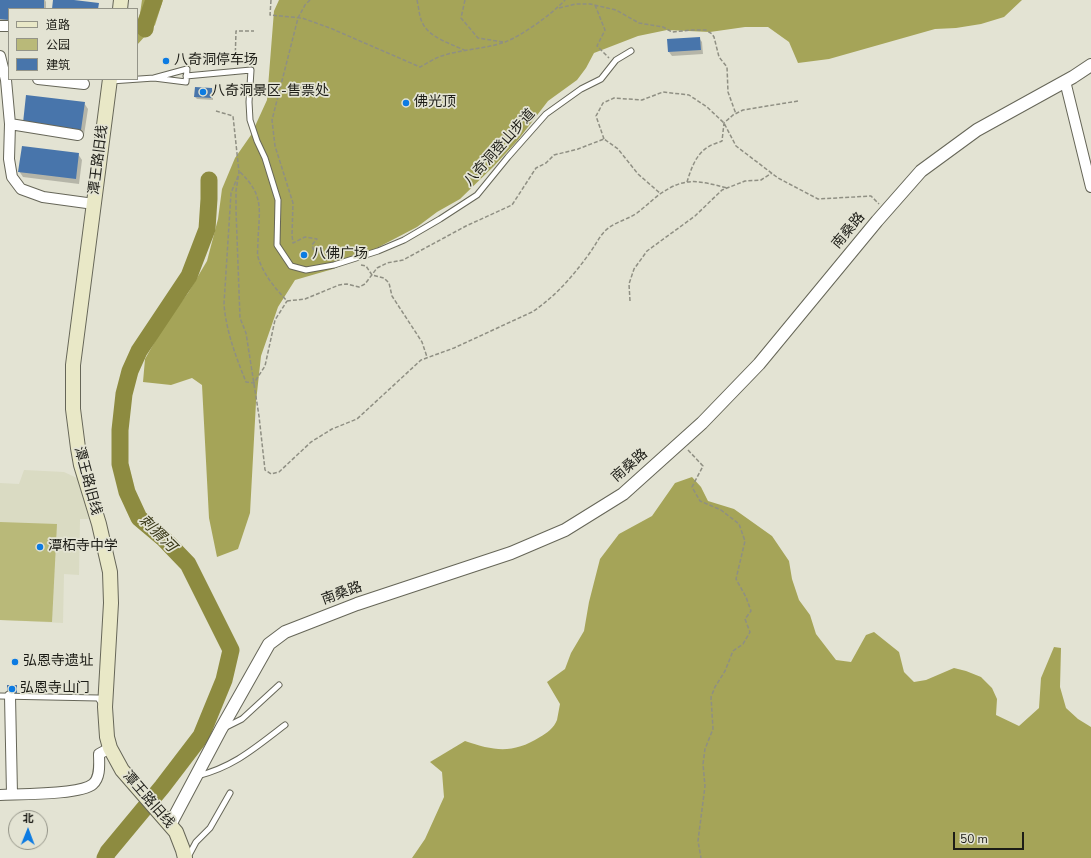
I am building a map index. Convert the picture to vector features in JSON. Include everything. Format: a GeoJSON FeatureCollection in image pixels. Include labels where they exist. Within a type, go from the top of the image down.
{"type":"FeatureCollection","features":[{"type":"Feature","properties":{"kind":"main road","name":"潭王路旧线"},"geometry":{"type":"LineString","coordinates":[[110,80],[74,365],[73,409],[75,433],[81,465],[99,524],[110,572],[111,603],[105,707],[110,748],[116,762],[168,822],[178,836],[186,858]]}},
{"type":"Feature","properties":{"kind":"street"},"geometry":{"type":"LineString","coordinates":[[0,56],[7,75],[10,124],[9,159],[12,177],[21,189],[43,198],[94,204]]}},
{"type":"Feature","properties":{"kind":"street","name":"南桑路"},"geometry":{"type":"LineString","coordinates":[[168,822],[196,777],[269,644],[285,632],[357,604],[511,553],[565,530],[623,494],[702,423],[759,364],[886,210],[921,171],[977,130],[1091,66]]}},
{"type":"Feature","properties":{"kind":"street"},"geometry":{"type":"LineString","coordinates":[[47,80],[84,84]]}},
{"type":"Feature","properties":{"kind":"street"},"geometry":{"type":"LineString","coordinates":[[1066,81],[1091,187]]}},
{"type":"Feature","properties":{"kind":"street"},"geometry":{"type":"LineString","coordinates":[[10,124],[78,135]]}},
{"type":"Feature","properties":{"kind":"street"},"geometry":{"type":"LineString","coordinates":[[5,696],[12,794]]}},
{"type":"Feature","properties":{"kind":"street"},"geometry":{"type":"LineString","coordinates":[[0,795],[80,790],[93,784],[98,775],[99,754],[110,748]]}},
{"type":"Feature","properties":{"kind":"lane","name":"八奇洞登山步道"},"geometry":{"type":"LineString","coordinates":[[186,76],[251,70],[248,102],[250,120],[265,158],[278,200],[277,244],[291,266],[306,270],[334,266],[378,251],[404,240],[477,194],[546,114],[581,89],[602,79],[616,60],[631,51]]}},
{"type":"Feature","properties":{"kind":"lane"},"geometry":{"type":"LineString","coordinates":[[138,79],[154,78],[186,82],[187,69],[154,78]]}},
{"type":"Feature","properties":{"kind":"lane"},"geometry":{"type":"LineString","coordinates":[[222,729],[242,719],[279,685]]}},
{"type":"Feature","properties":{"kind":"lane"},"geometry":{"type":"LineString","coordinates":[[5,696],[98,698],[105,707]]}},
{"type":"Feature","properties":{"kind":"lane"},"geometry":{"type":"LineString","coordinates":[[196,777],[233,763],[285,725]]}},
{"type":"Feature","properties":{"kind":"lane"},"geometry":{"type":"LineString","coordinates":[[186,858],[196,842],[210,828],[230,793]]}},
{"type":"Feature","properties":{"kind":"path"},"geometry":{"type":"LineString","coordinates":[[271,0],[270,15],[298,18],[330,28],[420,67],[444,55],[504,42],[523,33],[554,10],[576,4],[595,4],[616,10],[639,23],[663,27],[672,32],[706,30],[714,37],[719,57],[727,67],[728,92],[736,114]]}},
{"type":"Feature","properties":{"kind":"path"},"geometry":{"type":"LineString","coordinates":[[310,0],[305,5],[298,18],[272,120],[275,146],[293,203],[293,243],[305,237],[317,239],[312,245],[315,254],[314,269]]}},
{"type":"Feature","properties":{"kind":"path"},"geometry":{"type":"LineString","coordinates":[[417,0],[420,16],[424,26],[434,36],[466,51]]}},
{"type":"Feature","properties":{"kind":"path"},"geometry":{"type":"LineString","coordinates":[[465,0],[461,18],[478,38],[504,42]]}},
{"type":"Feature","properties":{"kind":"path"},"geometry":{"type":"LineString","coordinates":[[558,8],[565,0]]}},
{"type":"Feature","properties":{"kind":"path"},"geometry":{"type":"LineString","coordinates":[[595,4],[605,30],[597,46],[614,63]]}},
{"type":"Feature","properties":{"kind":"path"},"geometry":{"type":"LineString","coordinates":[[234,72],[236,32],[254,32]]}},
{"type":"Feature","properties":{"kind":"path"},"geometry":{"type":"LineString","coordinates":[[604,139],[596,116],[603,102],[614,98],[642,100],[663,92],[689,95],[707,106],[724,123],[736,146],[778,178],[818,199],[871,196],[886,210]]}},
{"type":"Feature","properties":{"kind":"path"},"geometry":{"type":"LineString","coordinates":[[687,182],[691,169],[701,152],[709,146],[722,141],[724,123],[736,114],[743,110],[798,101]]}},
{"type":"Feature","properties":{"kind":"path"},"geometry":{"type":"LineString","coordinates":[[216,112],[233,116],[239,172],[236,191],[236,210],[240,318],[246,333],[265,470],[272,474],[278,472],[311,442],[332,429],[357,419],[421,360],[461,345],[544,305],[574,274],[604,232],[612,225],[636,214],[660,194],[679,184],[698,181],[727,188]]}},
{"type":"Feature","properties":{"kind":"path"},"geometry":{"type":"LineString","coordinates":[[239,172],[231,193],[224,304],[225,318],[240,368],[246,382],[254,383]]}},
{"type":"Feature","properties":{"kind":"path"},"geometry":{"type":"LineString","coordinates":[[630,301],[629,284],[634,269],[647,251],[695,216],[722,190],[745,181],[762,180],[772,173]]}},
{"type":"Feature","properties":{"kind":"path"},"geometry":{"type":"LineString","coordinates":[[347,261],[366,266],[372,275],[384,278],[389,283],[392,296],[422,342],[428,358]]}},
{"type":"Feature","properties":{"kind":"path"},"geometry":{"type":"LineString","coordinates":[[254,383],[265,366],[275,320],[287,301]]}},
{"type":"Feature","properties":{"kind":"path"},"geometry":{"type":"LineString","coordinates":[[681,442],[702,466],[692,487],[700,501],[721,510],[739,524],[745,541],[736,579],[746,597],[751,611],[745,619],[750,632],[743,644],[732,650],[725,671],[715,687],[712,697],[713,729],[705,749],[703,764],[705,786],[698,842],[701,858]]}},
{"type":"Feature","properties":{"kind":"shaded area"},"geometry":{"type":"Polygon","coordinates":[[[142,0],[163,0],[155,25],[138,44],[138,27],[142,0]]]}},
{"type":"Feature","properties":{"kind":"shaded area"},"geometry":{"type":"Polygon","coordinates":[[[279,0],[1022,0],[1004,17],[981,24],[956,28],[935,29],[829,59],[798,63],[789,42],[768,27],[745,27],[710,32],[667,30],[638,36],[594,53],[586,68],[577,80],[548,101],[518,140],[460,199],[437,212],[417,227],[354,260],[333,269],[295,280],[278,307],[261,356],[256,402],[250,513],[238,549],[217,557],[209,518],[202,385],[192,378],[171,385],[143,382],[145,359],[166,322],[188,293],[207,261],[218,219],[222,189],[235,158],[251,135],[267,100],[274,11],[279,0]]]}},
{"type":"Feature","properties":{"kind":"shaded area","name":"潭柘寺中学"},"geometry":{"type":"Polygon","coordinates":[[[24,470],[64,472],[77,478],[89,519],[80,519],[79,575],[64,574],[63,623],[0,620],[0,483],[19,484],[24,470]]]}},
{"type":"Feature","properties":{"kind":"shaded area"},"geometry":{"type":"Polygon","coordinates":[[[692,477],[701,487],[708,501],[734,509],[772,536],[789,561],[792,579],[799,600],[810,615],[816,634],[836,660],[851,662],[866,635],[874,632],[899,652],[904,672],[914,682],[926,680],[954,668],[981,677],[992,688],[997,699],[996,715],[1019,726],[1039,708],[1041,678],[1054,647],[1061,648],[1060,687],[1066,708],[1078,719],[1091,727],[1091,858],[412,858],[425,839],[444,797],[442,772],[430,762],[465,741],[494,749],[512,748],[530,742],[545,734],[552,728],[557,720],[560,704],[547,682],[565,669],[571,653],[584,631],[589,602],[600,559],[619,534],[652,516],[675,483],[692,477]]]}},
{"type":"Feature","properties":{"kind":"green space"},"geometry":{"type":"Polygon","coordinates":[[[0,522],[57,524],[52,622],[0,620],[0,522]]]}},
{"type":"Feature","properties":{"kind":"building"},"geometry":{"type":"Polygon","coordinates":[[[0,0],[44,0],[44,8],[8,8],[8,20],[0,19],[0,0]]]}},
{"type":"Feature","properties":{"kind":"building"},"geometry":{"type":"Polygon","coordinates":[[[53,0],[74,0],[99,3],[98,8],[52,8],[53,0]]]}},
{"type":"Feature","properties":{"kind":"building"},"geometry":{"type":"Polygon","coordinates":[[[700,37],[701,50],[668,52],[667,39],[700,37]]]}},
{"type":"Feature","properties":{"kind":"building","name":"八奇洞景区-售票处"},"geometry":{"type":"Polygon","coordinates":[[[195,87],[212,88],[212,98],[194,97],[195,87]]]}},
{"type":"Feature","properties":{"kind":"building"},"geometry":{"type":"Polygon","coordinates":[[[26,95],[85,102],[81,130],[23,123],[26,95]]]}},
{"type":"Feature","properties":{"kind":"building"},"geometry":{"type":"Polygon","coordinates":[[[22,146],[79,153],[76,179],[18,172],[22,146]]]}},
{"type":"Feature","properties":{"kind":"building","name":"弘恩寺山门"},"geometry":{"type":"Polygon","coordinates":[[[7,685],[17,685],[17,693],[7,693],[7,685]]]}},
{"type":"Feature","properties":{"kind":"waterway","name":"刺猬河"},"geometry":{"type":"LineString","coordinates":[[145,29],[154,0]]}},
{"type":"Feature","properties":{"kind":"waterway","name":"刺猬河"},"geometry":{"type":"LineString","coordinates":[[105,858],[108,852],[162,787],[201,736],[224,680],[231,650],[188,564],[164,539],[139,518],[127,492],[120,464],[120,430],[124,394],[130,371],[139,351],[189,276],[207,229],[209,180]]}},
{"type":"Feature","properties":{"kind":"place","name":"八奇洞停车场"},"geometry":{"type":"Point","coordinates":[166,61]}},
{"type":"Feature","properties":{"kind":"place","name":"八奇洞景区-售票处"},"geometry":{"type":"Point","coordinates":[203,92]}},
{"type":"Feature","properties":{"kind":"place","name":"佛光顶"},"geometry":{"type":"Point","coordinates":[406,103]}},
{"type":"Feature","properties":{"kind":"place","name":"八佛广场"},"geometry":{"type":"Point","coordinates":[304,255]}},
{"type":"Feature","properties":{"kind":"place","name":"潭柘寺中学"},"geometry":{"type":"Point","coordinates":[40,547]}},
{"type":"Feature","properties":{"kind":"place","name":"弘恩寺遗址"},"geometry":{"type":"Point","coordinates":[15,662]}},
{"type":"Feature","properties":{"kind":"place","name":"弘恩寺山门"},"geometry":{"type":"Point","coordinates":[12,689]}}]}
